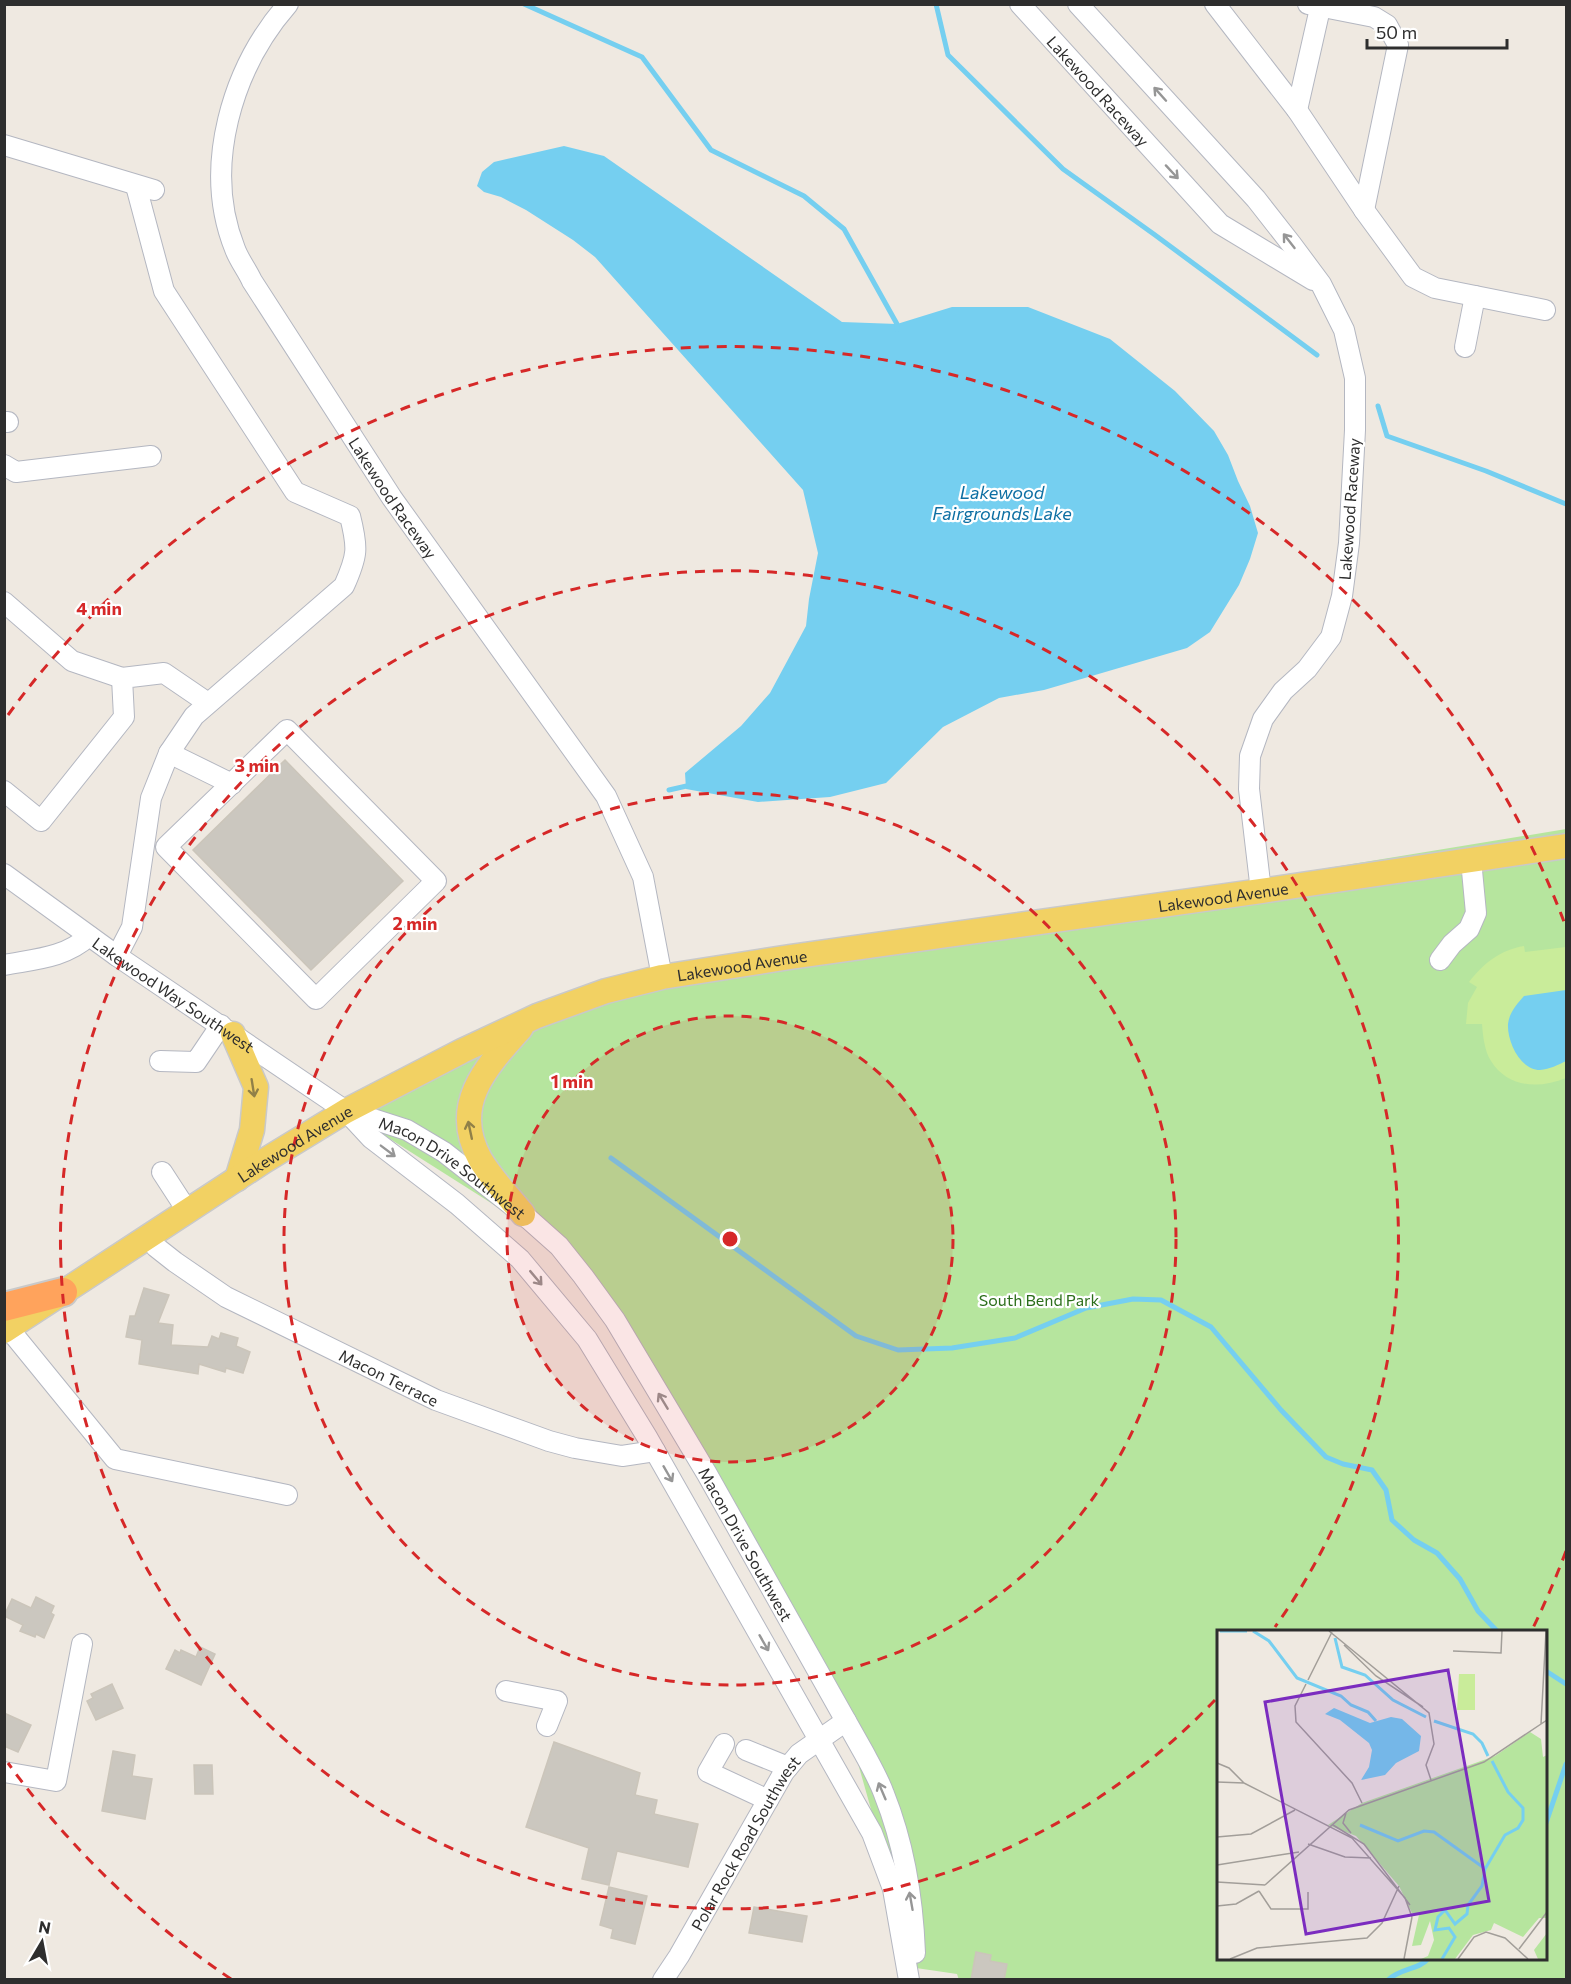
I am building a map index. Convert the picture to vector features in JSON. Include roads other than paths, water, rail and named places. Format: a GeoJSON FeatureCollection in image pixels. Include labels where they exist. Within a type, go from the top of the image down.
{"type":"FeatureCollection","features":[{"type":"Feature","properties":{"kind":"highway"},"geometry":{"type":"LineString","coordinates":[[6,1322],[63,1292]]}},
{"type":"Feature","properties":{"kind":"main road","name":"Lakewood Avenue"},"geometry":{"type":"LineString","coordinates":[[63,1292],[346,1111],[462,1051],[526,1022],[606,991],[662,977],[790,957],[1566,846]]}},
{"type":"Feature","properties":{"kind":"main road"},"geometry":{"type":"LineString","coordinates":[[523,1214],[480,1159],[470,1135],[468,1118],[471,1098],[480,1078],[526,1022]]}},
{"type":"Feature","properties":{"kind":"main road"},"geometry":{"type":"LineString","coordinates":[[227,1030],[256,1087],[252,1131],[237,1179]]}},
{"type":"Feature","properties":{"kind":"street","name":"Lakewood Raceway"},"geometry":{"type":"LineString","coordinates":[[288,4],[260,41],[243,73],[224,136],[221,171],[224,212],[235,249],[252,281],[392,498],[606,796],[643,877],[662,977]]}},
{"type":"Feature","properties":{"kind":"street","name":"Lakewood Raceway"},"geometry":{"type":"LineString","coordinates":[[1020,4],[1220,224],[1321,284]]}},
{"type":"Feature","properties":{"kind":"street","name":"Lakewood Raceway"},"geometry":{"type":"LineString","coordinates":[[1078,4],[1256,199],[1321,284],[1344,330],[1355,378],[1355,430],[1349,543],[1342,596],[1331,637],[1307,669],[1283,691],[1263,719],[1250,756],[1249,789],[1261,891]]}},
{"type":"Feature","properties":{"kind":"street"},"geometry":{"type":"LineString","coordinates":[[1215,4],[1297,110],[1364,210],[1413,277],[1435,288],[1545,310]]}},
{"type":"Feature","properties":{"kind":"street"},"geometry":{"type":"LineString","coordinates":[[1297,110],[1316,5],[1374,17],[1387,25],[1398,45],[1364,210]]}},
{"type":"Feature","properties":{"kind":"street"},"geometry":{"type":"LineString","coordinates":[[4,145],[145,188],[164,291],[295,492],[350,516],[355,536],[356,561],[344,585],[194,716],[170,753],[151,798],[132,927],[117,956]]}},
{"type":"Feature","properties":{"kind":"street"},"geometry":{"type":"LineString","coordinates":[[1465,347],[1475,296]]}},
{"type":"Feature","properties":{"kind":"street"},"geometry":{"type":"LineString","coordinates":[[4,465],[16,472],[151,456]]}},
{"type":"Feature","properties":{"kind":"street"},"geometry":{"type":"LineString","coordinates":[[4,602],[72,661],[122,678],[164,673],[208,704]]}},
{"type":"Feature","properties":{"kind":"street"},"geometry":{"type":"LineString","coordinates":[[4,791],[41,821],[124,717],[122,678]]}},
{"type":"Feature","properties":{"kind":"street"},"geometry":{"type":"LineString","coordinates":[[287,730],[436,881],[316,999],[166,847],[232,784],[287,730]]}},
{"type":"Feature","properties":{"kind":"street"},"geometry":{"type":"LineString","coordinates":[[170,753],[232,784]]}},
{"type":"Feature","properties":{"kind":"street"},"geometry":{"type":"LineString","coordinates":[[1440,960],[1452,944],[1469,929],[1476,913],[1471,861]]}},
{"type":"Feature","properties":{"kind":"street","name":"Lakewood Way Southwest"},"geometry":{"type":"LineString","coordinates":[[4,874],[117,956],[346,1111]]}},
{"type":"Feature","properties":{"kind":"street"},"geometry":{"type":"LineString","coordinates":[[4,965],[58,955],[77,947],[89,936]]}},
{"type":"Feature","properties":{"kind":"street"},"geometry":{"type":"LineString","coordinates":[[160,1061],[196,1062],[227,1030]]}},
{"type":"Feature","properties":{"kind":"street","name":"Macon Drive Southwest"},"geometry":{"type":"LineString","coordinates":[[346,1111],[407,1130],[444,1152],[523,1214],[559,1246],[615,1320],[707,1474],[846,1721],[884,1794],[901,1846],[914,1921],[916,1968],[914,1980]]}},
{"type":"Feature","properties":{"kind":"street","name":"Macon Drive Southwest"},"geometry":{"type":"LineString","coordinates":[[346,1111],[371,1138],[457,1204],[520,1259],[587,1339],[655,1451],[872,1833],[893,1889],[909,1980]]}},
{"type":"Feature","properties":{"kind":"street"},"geometry":{"type":"LineString","coordinates":[[162,1172],[188,1212]]}},
{"type":"Feature","properties":{"kind":"street","name":"Macon Terrace"},"geometry":{"type":"LineString","coordinates":[[148,1237],[174,1262],[226,1297],[436,1400],[549,1441],[575,1448],[622,1456],[655,1451]]}},
{"type":"Feature","properties":{"kind":"street"},"geometry":{"type":"LineString","coordinates":[[6,1322],[115,1459],[287,1495]]}},
{"type":"Feature","properties":{"kind":"street"},"geometry":{"type":"LineString","coordinates":[[4,1772],[56,1781],[82,1644]]}},
{"type":"Feature","properties":{"kind":"street"},"geometry":{"type":"LineString","coordinates":[[506,1691],[557,1701],[547,1726]]}},
{"type":"Feature","properties":{"kind":"street","name":"Polar Rock Road Southwest"},"geometry":{"type":"LineString","coordinates":[[663,1980],[788,1767],[799,1754],[846,1721]]}},
{"type":"Feature","properties":{"kind":"street"},"geometry":{"type":"LineString","coordinates":[[724,1744],[708,1772],[768,1800]]}},
{"type":"Feature","properties":{"kind":"street"},"geometry":{"type":"LineString","coordinates":[[746,1750],[788,1767]]}},
{"type":"Feature","properties":{"kind":"water","name":"Lakewood Fairgrounds Lake"},"geometry":{"type":"Polygon","coordinates":[[[564,146],[604,156],[842,322],[897,324],[952,307],[1028,307],[1110,339],[1175,391],[1214,431],[1228,455],[1250,506],[1258,533],[1250,559],[1239,585],[1210,632],[1187,648],[1044,690],[999,698],[943,727],[886,783],[830,797],[758,802],[686,789],[685,773],[741,726],[770,693],[806,626],[818,553],[803,490],[595,257],[526,210],[501,197],[484,192],[477,186],[482,172],[494,162],[564,146]]]}},
{"type":"Feature","properties":{"kind":"water"},"geometry":{"type":"Polygon","coordinates":[[[1566,990],[1566,1061],[1547,1069],[1533,1069],[1521,1060],[1512,1046],[1508,1031],[1510,1016],[1524,996],[1566,990]]]}},
{"type":"Feature","properties":{"kind":"waterway"},"geometry":{"type":"LineString","coordinates":[[524,4],[642,57],[711,150],[804,196],[844,229],[897,324],[897,329]]}},
{"type":"Feature","properties":{"kind":"waterway"},"geometry":{"type":"LineString","coordinates":[[936,4],[948,55],[1063,169],[1317,355]]}},
{"type":"Feature","properties":{"kind":"waterway"},"geometry":{"type":"LineString","coordinates":[[1378,406],[1387,436],[1486,471],[1566,504]]}},
{"type":"Feature","properties":{"kind":"waterway"},"geometry":{"type":"LineString","coordinates":[[669,790],[691,785]]}},
{"type":"Feature","properties":{"kind":"waterway"},"geometry":{"type":"LineString","coordinates":[[611,1158],[856,1336],[898,1350],[952,1348],[1015,1338],[1086,1308],[1133,1299],[1161,1300],[1211,1327],[1281,1410],[1326,1457],[1343,1464],[1372,1470],[1386,1490],[1392,1520],[1414,1540],[1437,1553],[1460,1579],[1478,1611],[1496,1630]]}},
{"type":"Feature","properties":{"kind":"waterway"},"geometry":{"type":"LineString","coordinates":[[1547,1672],[1566,1684]]}},
{"type":"Feature","properties":{"kind":"waterway"},"geometry":{"type":"LineString","coordinates":[[1547,1820],[1566,1764]]}},
{"type":"Feature","properties":{"kind":"waterway"},"geometry":{"type":"LineString","coordinates":[[1388,1980],[1427,1960]]}},
{"type":"Feature","properties":{"kind":"park label","name":"South Bend Park"},"geometry":{"type":"Point","coordinates":[1039,1299]}}]}
